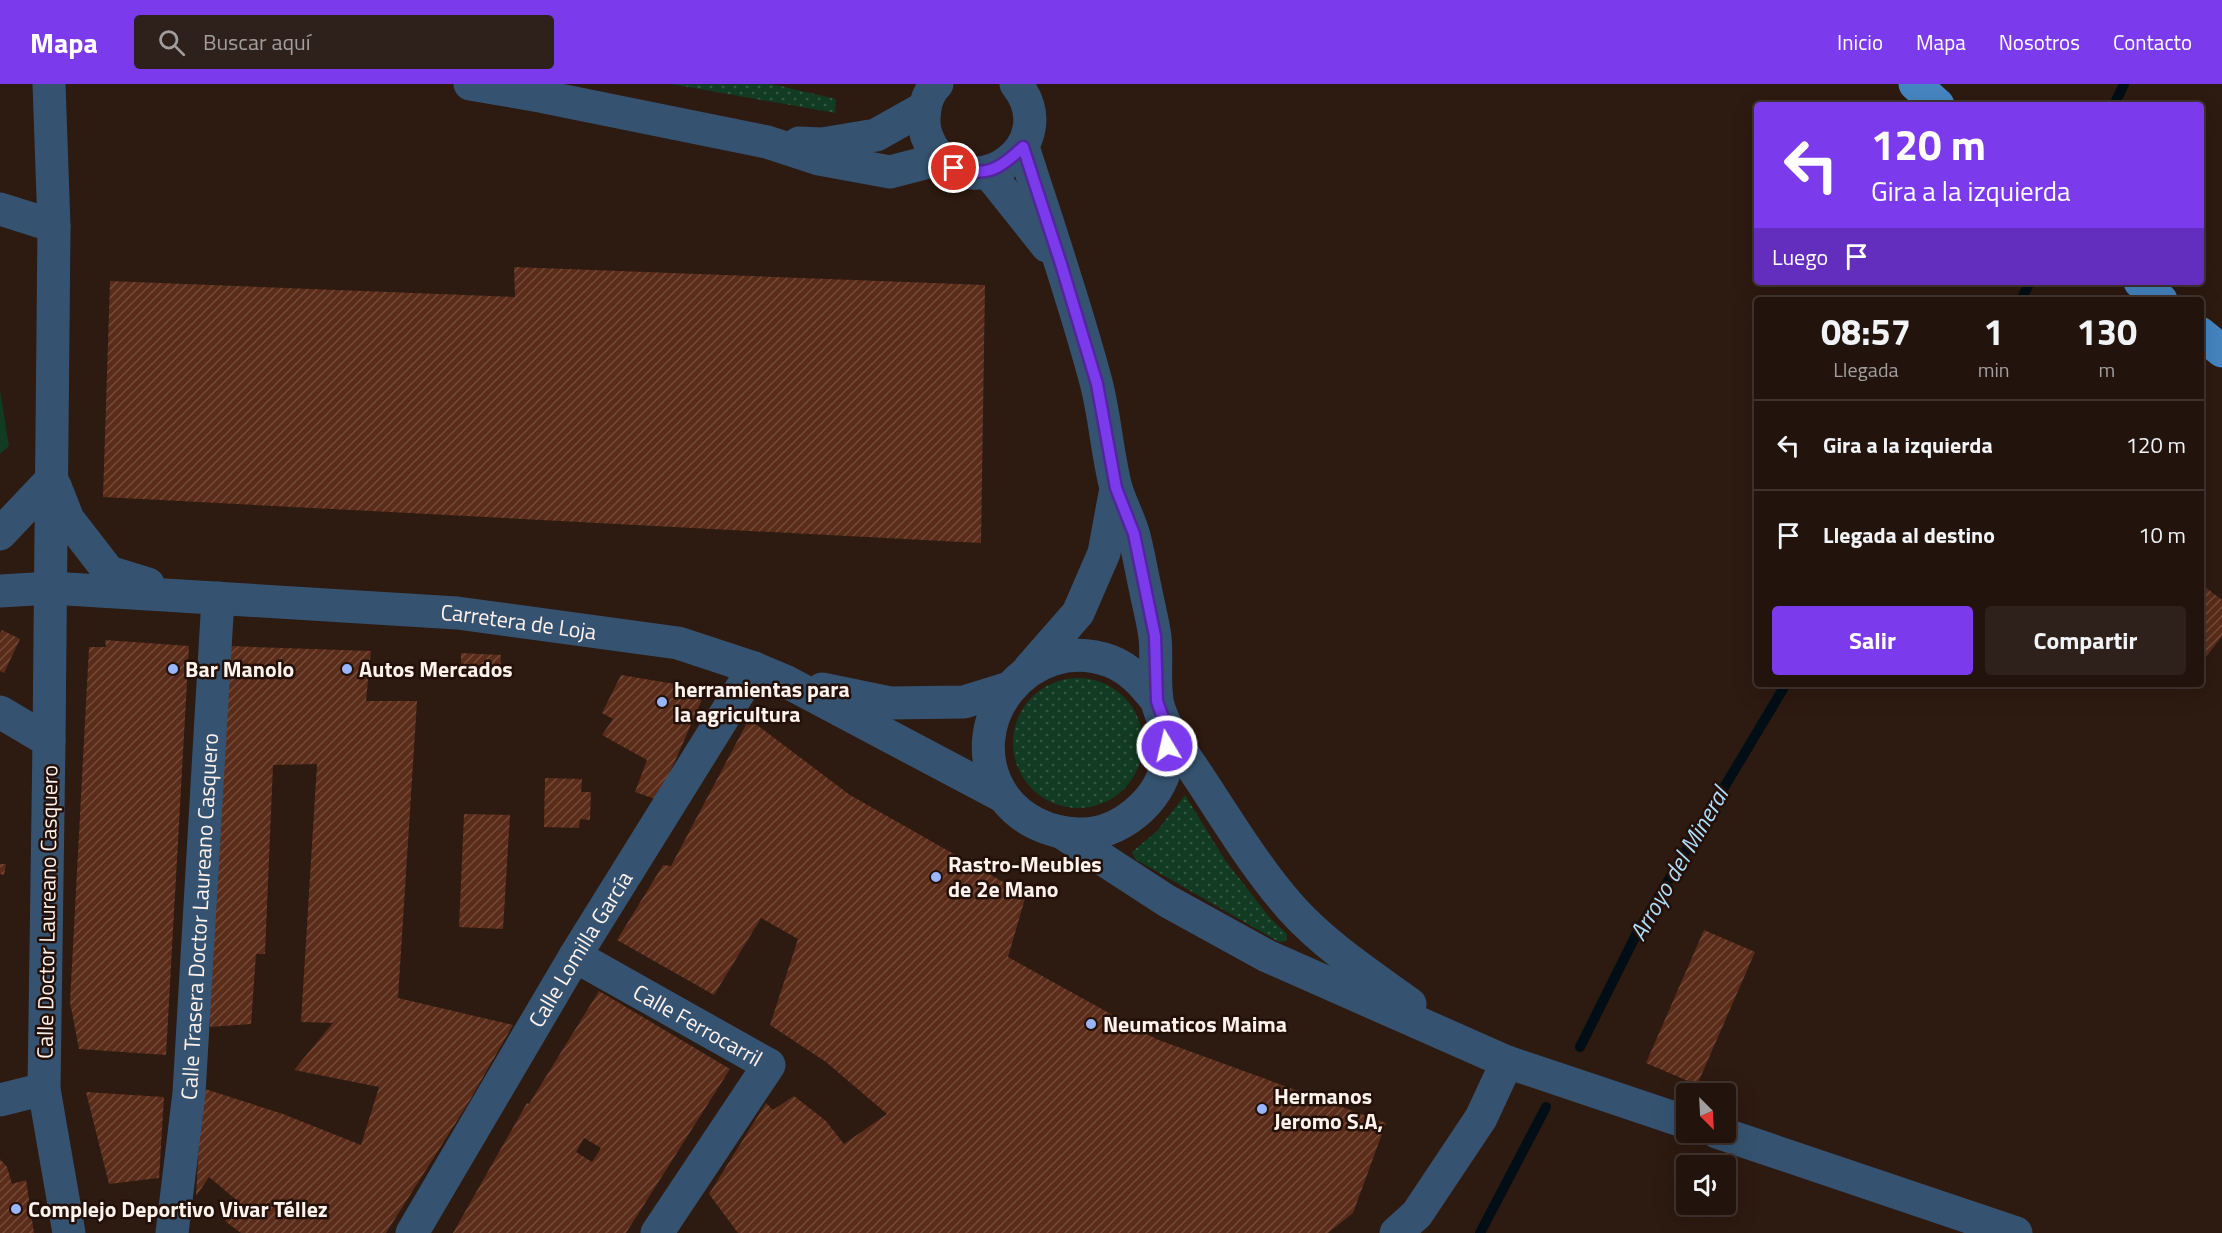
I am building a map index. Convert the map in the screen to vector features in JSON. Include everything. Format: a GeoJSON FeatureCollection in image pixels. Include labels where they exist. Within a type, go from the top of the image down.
{"type":"FeatureCollection","features":[{"type":"Feature","properties":{"kind":"main road"},"geometry":{"type":"LineString","coordinates":[[1915,84],[1935,102]]}},
{"type":"Feature","properties":{"kind":"main road"},"geometry":{"type":"LineString","coordinates":[[2144,285],[2158,297]]}},
{"type":"Feature","properties":{"kind":"main road"},"geometry":{"type":"LineString","coordinates":[[2204,336],[2222,351]]}},
{"type":"Feature","properties":{"kind":"street","name":"Calle Doctor Laureano Casquero"},"geometry":{"type":"LineString","coordinates":[[49,84],[54,226],[50,741],[44,1089],[75,1233]]}},
{"type":"Feature","properties":{"kind":"street"},"geometry":{"type":"LineString","coordinates":[[470,84],[767,142],[819,159],[890,172],[940,159]]}},
{"type":"Feature","properties":{"kind":"street"},"geometry":{"type":"LineString","coordinates":[[930,96],[924,128],[930,145],[940,159],[954,168],[971,172],[988,172],[1004,165],[1023,147],[1031,122],[1026,97],[1016,84]]}},
{"type":"Feature","properties":{"kind":"street"},"geometry":{"type":"LineString","coordinates":[[767,142],[822,144],[876,135],[930,96]]}},
{"type":"Feature","properties":{"kind":"street"},"geometry":{"type":"LineString","coordinates":[[1023,147],[1097,384],[1116,488],[1134,534],[1155,636],[1167,762],[1155,792],[1134,816],[1106,831],[1085,835],[1064,834],[1047,829],[1023,816],[1004,797],[992,771],[988,742],[994,714],[1019,679],[1078,613],[1104,553],[1116,488]]}},
{"type":"Feature","properties":{"kind":"street"},"geometry":{"type":"LineString","coordinates":[[988,172],[1061,264]]}},
{"type":"Feature","properties":{"kind":"street"},"geometry":{"type":"LineString","coordinates":[[0,209],[54,226]]}},
{"type":"Feature","properties":{"kind":"street"},"geometry":{"type":"LineString","coordinates":[[0,534],[52,479],[68,519],[109,572],[180,595]]}},
{"type":"Feature","properties":{"kind":"street","name":"Carretera de Loja"},"geometry":{"type":"LineString","coordinates":[[0,591],[51,588],[457,613],[678,643],[754,668],[787,682],[1004,797]]}},
{"type":"Feature","properties":{"kind":"street","name":"Calle Trasera Doctor Laureano Casquero"},"geometry":{"type":"LineString","coordinates":[[172,1233],[189,1093],[218,598]]}},
{"type":"Feature","properties":{"kind":"street"},"geometry":{"type":"LineString","coordinates":[[787,682],[890,703],[964,702],[1019,679],[1056,658],[1084,656],[1112,661],[1138,678],[1228,824],[1293,909],[1327,943],[1455,1038]]}},
{"type":"Feature","properties":{"kind":"street","name":"Calle Lomilla García"},"geometry":{"type":"LineString","coordinates":[[412,1233],[574,956],[754,668]]}},
{"type":"Feature","properties":{"kind":"street"},"geometry":{"type":"LineString","coordinates":[[0,712],[50,741]]}},
{"type":"Feature","properties":{"kind":"street"},"geometry":{"type":"LineString","coordinates":[[1064,834],[1167,902],[1267,956],[1507,1062],[1676,1119]]}},
{"type":"Feature","properties":{"kind":"street","name":"Calle Ferrocarril"},"geometry":{"type":"LineString","coordinates":[[574,956],[769,1065],[657,1233]]}},
{"type":"Feature","properties":{"kind":"street"},"geometry":{"type":"LineString","coordinates":[[1408,1227],[1481,1118],[1507,1062]]}},
{"type":"Feature","properties":{"kind":"street"},"geometry":{"type":"LineString","coordinates":[[0,1100],[44,1089]]}},
{"type":"Feature","properties":{"kind":"street"},"geometry":{"type":"LineString","coordinates":[[1736,1138],[2016,1233]]}},
{"type":"Feature","properties":{"kind":"green space"},"geometry":{"type":"Polygon","coordinates":[[[671,84],[772,84],[836,99],[835,113],[671,84]]]}},
{"type":"Feature","properties":{"kind":"green space"},"geometry":{"type":"Polygon","coordinates":[[[0,390],[9,446],[0,454],[0,390]]]}},
{"type":"Feature","properties":{"kind":"green space"},"geometry":{"type":"Polygon","coordinates":[[[1078,678],[1103,683],[1124,697],[1138,718],[1143,743],[1138,768],[1124,789],[1103,803],[1078,808],[1053,803],[1032,789],[1018,768],[1013,743],[1018,718],[1032,697],[1053,683],[1078,678]]]}},
{"type":"Feature","properties":{"kind":"green space"},"geometry":{"type":"Polygon","coordinates":[[[1185,795],[1225,860],[1270,918],[1287,934],[1286,941],[1279,942],[1135,859],[1132,852],[1157,831],[1185,795]]]}},
{"type":"Feature","properties":{"kind":"building"},"geometry":{"type":"Polygon","coordinates":[[[514,267],[985,285],[981,543],[103,497],[110,281],[515,297],[514,267]]]}},
{"type":"Feature","properties":{"kind":"building"},"geometry":{"type":"Polygon","coordinates":[[[2204,586],[2222,600],[2222,636],[2204,660],[2204,586]]]}},
{"type":"Feature","properties":{"kind":"building"},"geometry":{"type":"Polygon","coordinates":[[[2,630],[20,639],[4,673],[0,671],[0,634],[2,630]]]}},
{"type":"Feature","properties":{"kind":"building"},"geometry":{"type":"Polygon","coordinates":[[[105,640],[189,646],[166,1055],[79,1049],[70,1002],[89,647],[106,647],[105,640]]]}},
{"type":"Feature","properties":{"kind":"building"},"geometry":{"type":"Polygon","coordinates":[[[229,646],[371,651],[366,701],[417,701],[398,998],[513,1025],[467,1105],[386,1233],[241,1233],[225,1221],[240,1203],[209,1177],[196,1196],[202,1088],[283,1114],[361,1145],[379,1087],[294,1070],[333,1023],[301,1022],[317,764],[273,765],[265,954],[256,954],[251,1024],[210,1027],[210,950],[229,646]]]}},
{"type":"Feature","properties":{"kind":"building"},"geometry":{"type":"Polygon","coordinates":[[[461,653],[501,655],[500,677],[461,676],[461,653]]]}},
{"type":"Feature","properties":{"kind":"building"},"geometry":{"type":"Polygon","coordinates":[[[621,675],[675,684],[703,697],[658,800],[635,792],[647,760],[602,735],[613,719],[602,713],[621,675]]]}},
{"type":"Feature","properties":{"kind":"building"},"geometry":{"type":"Polygon","coordinates":[[[749,719],[850,795],[1026,895],[1008,957],[1156,1039],[1386,1123],[1353,1213],[1328,1233],[738,1233],[709,1194],[766,1103],[773,1110],[794,1096],[826,1121],[844,1144],[887,1114],[826,1062],[770,1025],[798,939],[761,918],[714,995],[617,940],[663,865],[671,866],[749,719]]]}},
{"type":"Feature","properties":{"kind":"building"},"geometry":{"type":"Polygon","coordinates":[[[545,778],[582,779],[581,792],[591,792],[590,820],[580,819],[579,828],[544,827],[545,778]]]}},
{"type":"Feature","properties":{"kind":"building"},"geometry":{"type":"Polygon","coordinates":[[[464,814],[510,815],[503,929],[459,927],[464,814]]]}},
{"type":"Feature","properties":{"kind":"building"},"geometry":{"type":"Polygon","coordinates":[[[0,864],[6,864],[4,875],[0,874],[0,864]]]}},
{"type":"Feature","properties":{"kind":"building"},"geometry":{"type":"Polygon","coordinates":[[[1704,930],[1755,952],[1698,1083],[1692,1083],[1646,1063],[1704,930]]]}},
{"type":"Feature","properties":{"kind":"building"},"geometry":{"type":"Polygon","coordinates":[[[599,991],[730,1069],[626,1233],[453,1233],[527,1103],[529,1104],[599,991]],[[584,1138],[576,1152],[592,1162],[601,1148],[584,1138]]]}},
{"type":"Feature","properties":{"kind":"building"},"geometry":{"type":"Polygon","coordinates":[[[86,1092],[164,1097],[159,1178],[109,1184],[86,1092]]]}},
{"type":"Feature","properties":{"kind":"building","name":"Complejo Deportivo Vivar Téllez"},"geometry":{"type":"Polygon","coordinates":[[[0,1159],[7,1167],[12,1184],[26,1180],[34,1233],[0,1233],[0,1159]]]}},
{"type":"Feature","properties":{"kind":"waterway","name":"Arroyo del Mineral"},"geometry":{"type":"LineString","coordinates":[[2115,102],[2124,84]]}},
{"type":"Feature","properties":{"kind":"waterway","name":"Arroyo del Mineral"},"geometry":{"type":"LineString","coordinates":[[2022,297],[2028,285]]}},
{"type":"Feature","properties":{"kind":"waterway","name":"Arroyo del Mineral"},"geometry":{"type":"LineString","coordinates":[[1580,1047],[1638,931],[1784,687]]}},
{"type":"Feature","properties":{"kind":"waterway","name":"Arroyo del Mineral"},"geometry":{"type":"LineString","coordinates":[[1480,1233],[1546,1107]]}},
{"type":"Feature","properties":{"kind":"place","name":"Bar Manolo"},"geometry":{"type":"Point","coordinates":[173,669]}},
{"type":"Feature","properties":{"kind":"place","name":"Autos Mercados"},"geometry":{"type":"Point","coordinates":[347,669]}},
{"type":"Feature","properties":{"kind":"place","name":"herramientas para la agricultura"},"geometry":{"type":"Point","coordinates":[662,702]}},
{"type":"Feature","properties":{"kind":"place","name":"Rastro-Meubles de 2e Mano"},"geometry":{"type":"Point","coordinates":[936,877]}},
{"type":"Feature","properties":{"kind":"place","name":"Neumaticos Maima"},"geometry":{"type":"Point","coordinates":[1091,1024]}},
{"type":"Feature","properties":{"kind":"place","name":"Hermanos Jeromo S.A,"},"geometry":{"type":"Point","coordinates":[1262,1109]}},
{"type":"Feature","properties":{"kind":"place","name":"Complejo Deportivo Vivar Téllez"},"geometry":{"type":"Point","coordinates":[16,1209]}},
{"type":"Feature","properties":{"kind":"route"},"geometry":{"type":"LineString","coordinates":[[954,168],[971,172],[988,172],[1004,165],[1023,147],[1097,384],[1116,488],[1134,534],[1155,636],[1157,701],[1167,730],[1167,746]]}}]}
